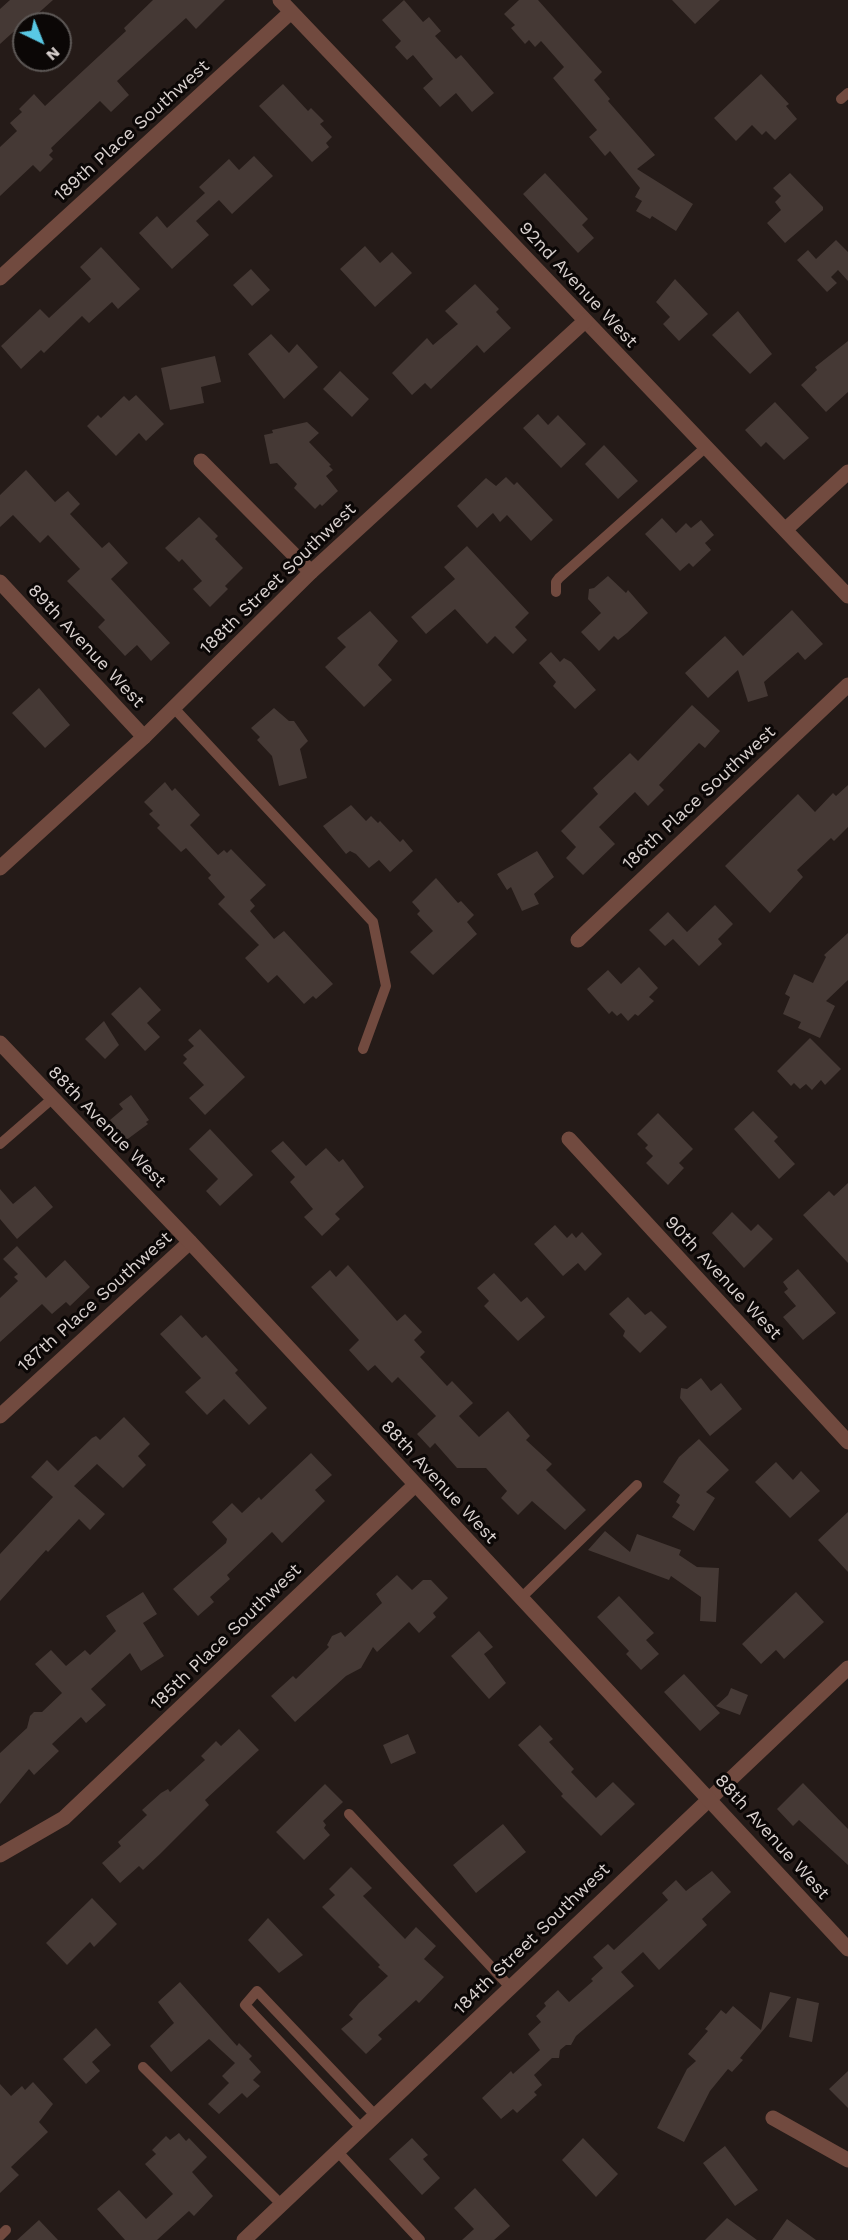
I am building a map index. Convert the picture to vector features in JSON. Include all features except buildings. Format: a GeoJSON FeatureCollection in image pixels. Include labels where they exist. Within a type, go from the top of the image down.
{"type":"FeatureCollection","features":[{"type":"Feature","properties":{"kind":"street","name":"92nd Avenue West"},"geometry":{"type":"LineString","coordinates":[[280,0],[848,596]]}},
{"type":"Feature","properties":{"kind":"street","name":"189th Place Southwest"},"geometry":{"type":"LineString","coordinates":[[0,278],[291,12]]}},
{"type":"Feature","properties":{"kind":"street","name":"188th Street Southwest"},"geometry":{"type":"LineString","coordinates":[[0,868],[144,737],[311,572],[585,321]]}},
{"type":"Feature","properties":{"kind":"street"},"geometry":{"type":"LineString","coordinates":[[201,461],[311,572]]}},
{"type":"Feature","properties":{"kind":"street"},"geometry":{"type":"LineString","coordinates":[[785,530],[848,472]]}},
{"type":"Feature","properties":{"kind":"street","name":"89th Avenue West"},"geometry":{"type":"LineString","coordinates":[[0,582],[144,737]]}},
{"type":"Feature","properties":{"kind":"street","name":"186th Place Southwest"},"geometry":{"type":"LineString","coordinates":[[578,940],[848,685]]}},
{"type":"Feature","properties":{"kind":"street","name":"88th Avenue West"},"geometry":{"type":"LineString","coordinates":[[0,1043],[190,1242],[709,1797],[848,1949]]}},
{"type":"Feature","properties":{"kind":"street","name":"90th Avenue West"},"geometry":{"type":"LineString","coordinates":[[569,1139],[848,1442]]}},
{"type":"Feature","properties":{"kind":"street","name":"187th Place Southwest"},"geometry":{"type":"LineString","coordinates":[[0,1416],[190,1242]]}},
{"type":"Feature","properties":{"kind":"street","name":"185th Place Southwest"},"geometry":{"type":"LineString","coordinates":[[0,1855],[64,1818],[415,1485]]}},
{"type":"Feature","properties":{"kind":"street","name":"184th Street Southwest"},"geometry":{"type":"LineString","coordinates":[[244,2240],[709,1797],[848,1668]]}},
{"type":"Feature","properties":{"kind":"street"},"geometry":{"type":"LineString","coordinates":[[772,2118],[848,2160]]}},
{"type":"Feature","properties":{"kind":"lane"},"geometry":{"type":"LineString","coordinates":[[556,592],[556,582],[559,578],[706,447]]}},
{"type":"Feature","properties":{"kind":"lane"},"geometry":{"type":"LineString","coordinates":[[173,708],[374,922],[386,986],[363,1049]]}},
{"type":"Feature","properties":{"kind":"lane"},"geometry":{"type":"LineString","coordinates":[[0,1144],[53,1098]]}},
{"type":"Feature","properties":{"kind":"lane"},"geometry":{"type":"LineString","coordinates":[[521,1598],[637,1485]]}},
{"type":"Feature","properties":{"kind":"lane"},"geometry":{"type":"LineString","coordinates":[[349,1814],[510,1987]]}},
{"type":"Feature","properties":{"kind":"lane"},"geometry":{"type":"LineString","coordinates":[[361,2128],[245,2005],[257,1991],[375,2115]]}},
{"type":"Feature","properties":{"kind":"lane"},"geometry":{"type":"LineString","coordinates":[[143,2067],[281,2204]]}},
{"type":"Feature","properties":{"kind":"lane"},"geometry":{"type":"LineString","coordinates":[[337,2151],[420,2240]]}}]}
